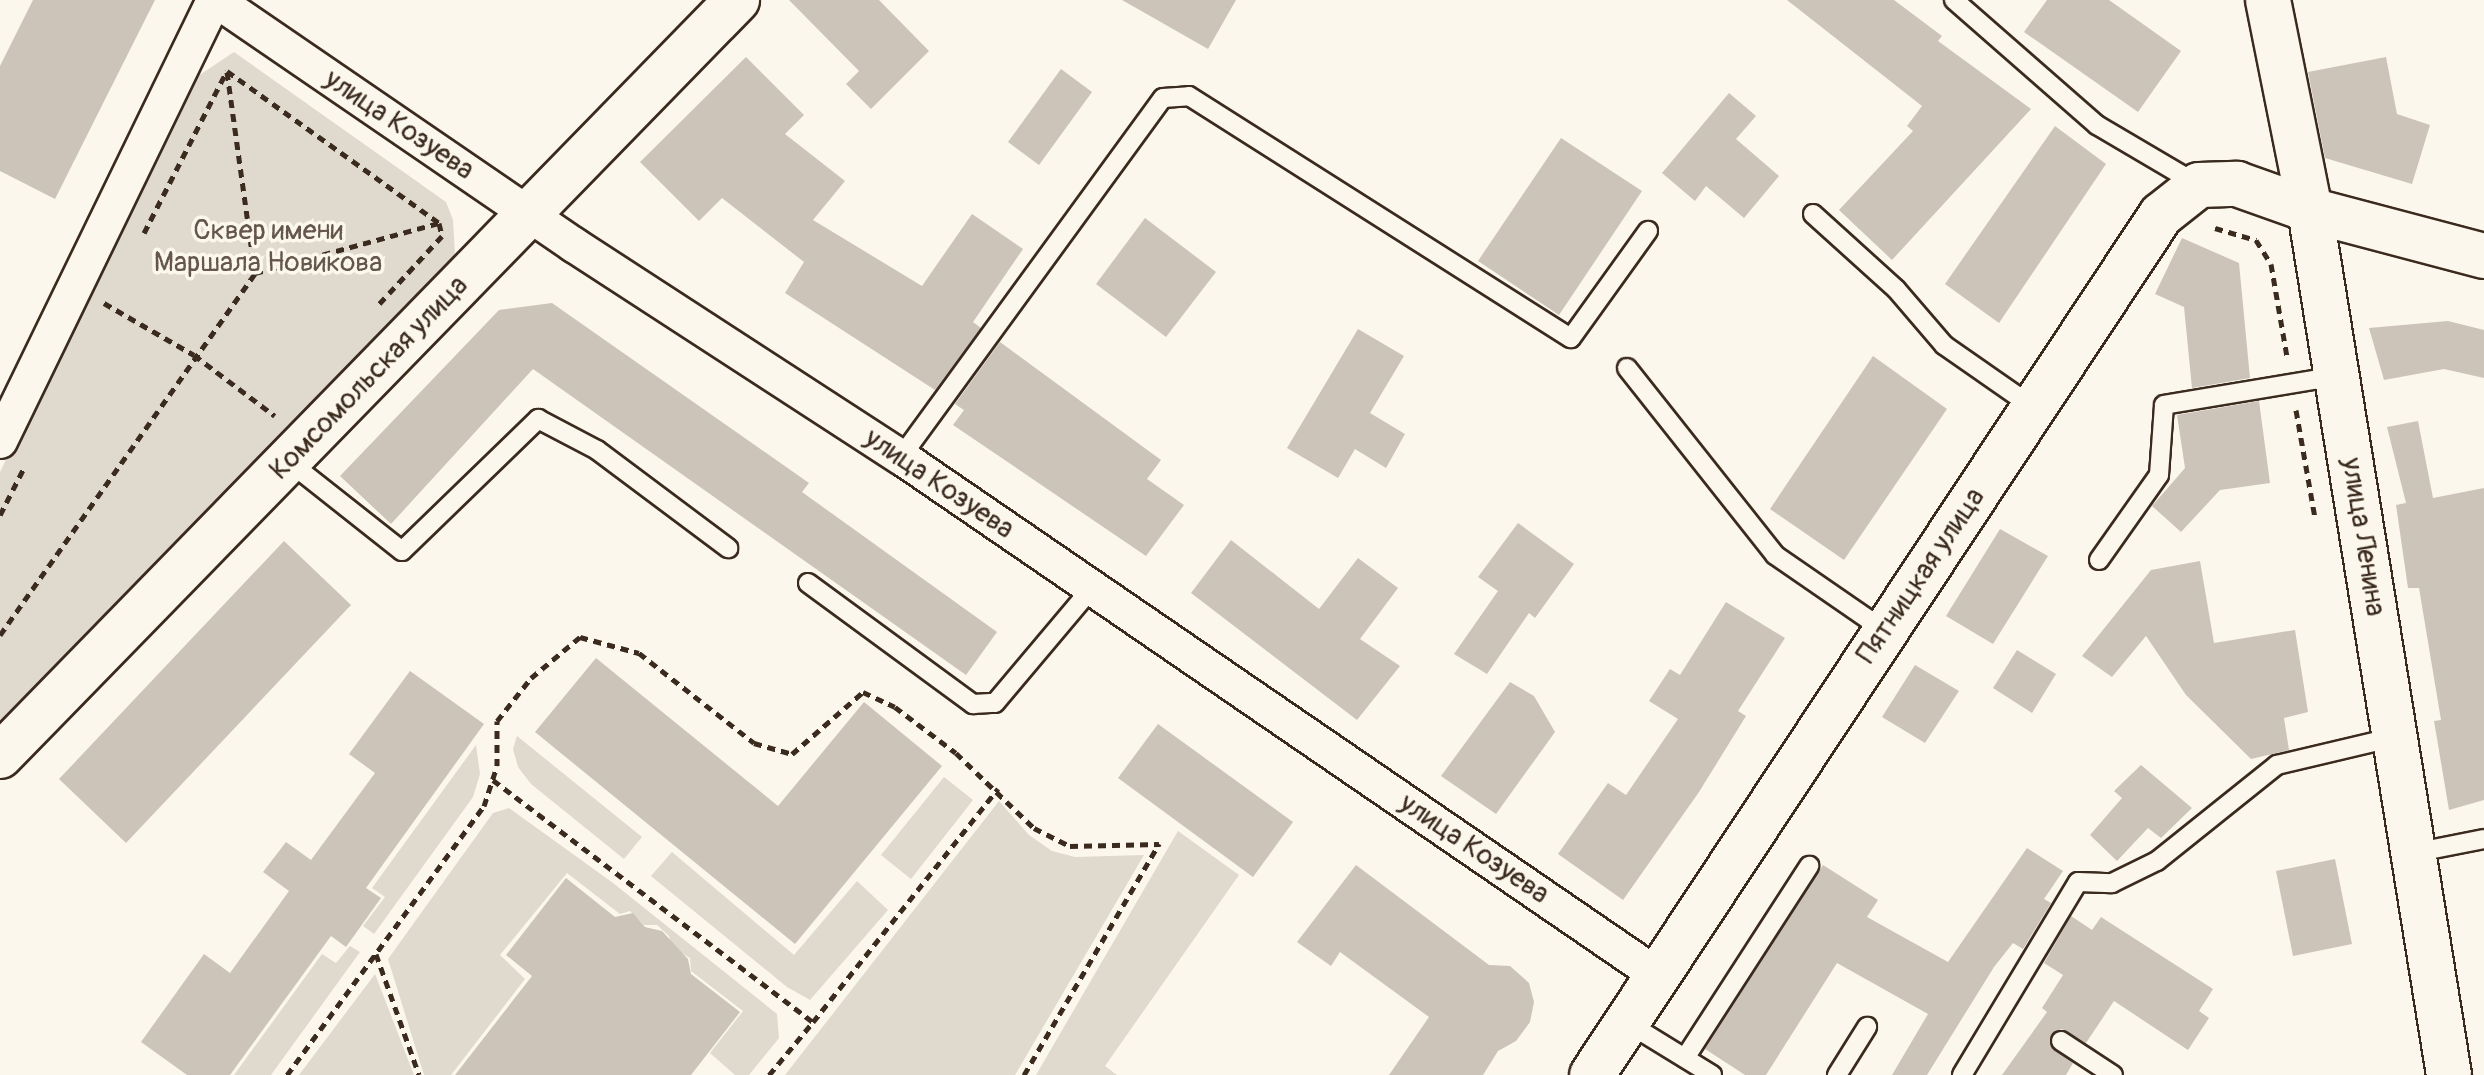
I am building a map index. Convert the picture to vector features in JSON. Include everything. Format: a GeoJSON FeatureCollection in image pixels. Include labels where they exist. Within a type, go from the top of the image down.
{"type":"FeatureCollection","features":[{"type":"Feature","properties":{"kind":"street","name":"улица Козуева"},"geometry":{"type":"LineString","coordinates":[[215,0],[528,214],[901,457],[1657,975]]}},
{"type":"Feature","properties":{"kind":"street"},"geometry":{"type":"LineString","coordinates":[[0,441],[215,0]]}},
{"type":"Feature","properties":{"kind":"street","name":"Комсомольская улица"},"geometry":{"type":"LineString","coordinates":[[0,756],[283,438],[528,214],[737,0]]}},
{"type":"Feature","properties":{"kind":"street","name":"улица Ленина"},"geometry":{"type":"LineString","coordinates":[[2268,0],[2310,210],[2449,1075]]}},
{"type":"Feature","properties":{"kind":"street"},"geometry":{"type":"LineString","coordinates":[[2199,206],[2237,184],[2310,210],[2484,256]]}},
{"type":"Feature","properties":{"kind":"street","name":"Пятницкая улица"},"geometry":{"type":"LineString","coordinates":[[1592,1075],[2161,215],[2199,206]]}},
{"type":"Feature","properties":{"kind":"lane"},"geometry":{"type":"LineString","coordinates":[[1954,0],[2097,125],[2199,206]]}},
{"type":"Feature","properties":{"kind":"lane"},"geometry":{"type":"LineString","coordinates":[[901,457],[1163,98],[1189,96],[1571,338],[1648,231]]}},
{"type":"Feature","properties":{"kind":"lane"},"geometry":{"type":"LineString","coordinates":[[1813,214],[1896,289],[1944,345],[2033,407]]}},
{"type":"Feature","properties":{"kind":"lane"},"geometry":{"type":"LineString","coordinates":[[1627,368],[1775,555],[1885,631]]}},
{"type":"Feature","properties":{"kind":"lane"},"geometry":{"type":"LineString","coordinates":[[2099,560],[2159,475],[2164,405],[2337,376]]}},
{"type":"Feature","properties":{"kind":"lane"},"geometry":{"type":"LineString","coordinates":[[283,438],[402,551],[538,419],[597,450],[728,548]]}},
{"type":"Feature","properties":{"kind":"lane"},"geometry":{"type":"LineString","coordinates":[[808,583],[973,704],[995,703],[1092,588]]}},
{"type":"Feature","properties":{"kind":"lane"},"geometry":{"type":"LineString","coordinates":[[1962,1075],[2078,882],[2112,883],[2157,861],[2277,765],[2395,737]]}},
{"type":"Feature","properties":{"kind":"lane"},"geometry":{"type":"LineString","coordinates":[[2413,853],[2484,839]]}},
{"type":"Feature","properties":{"kind":"lane"},"geometry":{"type":"LineString","coordinates":[[1685,1058],[1809,866]]}},
{"type":"Feature","properties":{"kind":"lane"},"geometry":{"type":"LineString","coordinates":[[1626,1022],[1712,1075]]}},
{"type":"Feature","properties":{"kind":"lane"},"geometry":{"type":"LineString","coordinates":[[1837,1075],[1867,1027]]}},
{"type":"Feature","properties":{"kind":"lane"},"geometry":{"type":"LineString","coordinates":[[2061,1041],[2113,1075]]}},
{"type":"Feature","properties":{"kind":"path"},"geometry":{"type":"LineString","coordinates":[[227,71],[439,223],[442,236],[369,315]]}},
{"type":"Feature","properties":{"kind":"path"},"geometry":{"type":"LineString","coordinates":[[142,237],[227,71]]}},
{"type":"Feature","properties":{"kind":"path"},"geometry":{"type":"LineString","coordinates":[[227,71],[255,273]]}},
{"type":"Feature","properties":{"kind":"path"},"geometry":{"type":"LineString","coordinates":[[2199,206],[2256,240],[2271,264],[2318,535]]}},
{"type":"Feature","properties":{"kind":"path"},"geometry":{"type":"LineString","coordinates":[[0,635],[194,355],[255,273],[439,223]]}},
{"type":"Feature","properties":{"kind":"path"},"geometry":{"type":"LineString","coordinates":[[75,287],[194,355],[283,438]]}},
{"type":"Feature","properties":{"kind":"path"},"geometry":{"type":"LineString","coordinates":[[100,319],[114,292]]}},
{"type":"Feature","properties":{"kind":"path"},"geometry":{"type":"LineString","coordinates":[[283,438],[286,405]]}},
{"type":"Feature","properties":{"kind":"path"},"geometry":{"type":"LineString","coordinates":[[0,515],[29,459]]}},
{"type":"Feature","properties":{"kind":"path"},"geometry":{"type":"LineString","coordinates":[[287,1075],[484,806],[493,780],[497,721],[531,678],[580,637],[639,653],[754,743],[792,754],[863,692],[895,707],[998,789],[1034,828],[1070,846],[1159,844],[1024,1075]]}},
{"type":"Feature","properties":{"kind":"path"},"geometry":{"type":"LineString","coordinates":[[493,780],[813,1022]]}},
{"type":"Feature","properties":{"kind":"path"},"geometry":{"type":"LineString","coordinates":[[769,1075],[998,789]]}},
{"type":"Feature","properties":{"kind":"path"},"geometry":{"type":"LineString","coordinates":[[376,954],[419,1075]]}},
{"type":"Feature","properties":{"kind":"green space","name":"Сквер имени Маршала Новикова"},"geometry":{"type":"Polygon","coordinates":[[[234,52],[446,202],[453,220],[455,256],[0,736],[0,472],[192,80],[234,52]]]}},
{"type":"Feature","properties":{"kind":"green space"},"geometry":{"type":"Polygon","coordinates":[[[517,736],[642,837],[624,859],[531,784],[518,767],[513,749],[517,736]]]}},
{"type":"Feature","properties":{"kind":"green space"},"geometry":{"type":"Polygon","coordinates":[[[476,745],[480,774],[473,797],[374,934],[363,926],[385,897],[372,888],[476,745]]]}},
{"type":"Feature","properties":{"kind":"green space"},"geometry":{"type":"Polygon","coordinates":[[[944,777],[973,800],[911,879],[881,855],[944,777]]]}},
{"type":"Feature","properties":{"kind":"green space"},"geometry":{"type":"Polygon","coordinates":[[[999,801],[1029,835],[1052,851],[1075,857],[1144,855],[1015,1075],[785,1075],[999,801]]]}},
{"type":"Feature","properties":{"kind":"green space"},"geometry":{"type":"Polygon","coordinates":[[[509,808],[613,883],[777,1014],[779,1038],[749,1075],[735,1075],[710,1053],[743,1011],[691,971],[690,958],[672,947],[669,936],[657,925],[644,925],[630,911],[620,914],[567,873],[500,955],[525,979],[451,1075],[424,1075],[388,959],[493,813],[509,808]]]}},
{"type":"Feature","properties":{"kind":"green space"},"geometry":{"type":"Polygon","coordinates":[[[1178,831],[1239,875],[1105,1066],[1117,1075],[1036,1075],[1178,831]]]}},
{"type":"Feature","properties":{"kind":"green space"},"geometry":{"type":"Polygon","coordinates":[[[672,852],[794,955],[857,881],[888,910],[810,1000],[787,987],[651,876],[672,852]]]}},
{"type":"Feature","properties":{"kind":"green space"},"geometry":{"type":"Polygon","coordinates":[[[350,946],[360,952],[271,1075],[234,1075],[322,954],[336,963],[350,946]]]}},
{"type":"Feature","properties":{"kind":"green space"},"geometry":{"type":"Polygon","coordinates":[[[375,974],[414,1075],[299,1075],[375,974]]]}},
{"type":"Feature","properties":{"kind":"building"},"geometry":{"type":"Polygon","coordinates":[[[33,0],[155,0],[55,199],[0,171],[0,66],[33,0]]]}},
{"type":"Feature","properties":{"kind":"building"},"geometry":{"type":"Polygon","coordinates":[[[789,0],[879,0],[929,51],[871,109],[846,84],[859,71],[789,0]]]}},
{"type":"Feature","properties":{"kind":"building"},"geometry":{"type":"Polygon","coordinates":[[[1122,0],[1236,0],[1208,49],[1122,0]]]}},
{"type":"Feature","properties":{"kind":"building"},"geometry":{"type":"Polygon","coordinates":[[[1787,0],[1894,0],[1942,36],[1938,41],[2031,109],[1892,260],[1839,210],[1913,131],[1907,126],[1922,106],[1787,0]]]}},
{"type":"Feature","properties":{"kind":"building"},"geometry":{"type":"Polygon","coordinates":[[[2047,0],[2109,0],[2181,51],[2138,112],[2024,32],[2047,0]]]}},
{"type":"Feature","properties":{"kind":"building"},"geometry":{"type":"Polygon","coordinates":[[[746,57],[804,115],[785,134],[845,181],[813,220],[922,286],[972,214],[1023,249],[973,322],[981,328],[935,390],[785,293],[804,262],[722,198],[699,221],[640,162],[746,57]]]}},
{"type":"Feature","properties":{"kind":"building"},"geometry":{"type":"Polygon","coordinates":[[[2386,57],[2397,114],[2430,125],[2412,184],[2325,158],[2308,72],[2386,57]]]}},
{"type":"Feature","properties":{"kind":"building"},"geometry":{"type":"Polygon","coordinates":[[[1061,69],[1092,92],[1039,165],[1008,142],[1061,69]]]}},
{"type":"Feature","properties":{"kind":"building"},"geometry":{"type":"Polygon","coordinates":[[[1729,93],[1756,116],[1736,139],[1779,176],[1744,218],[1706,186],[1695,201],[1662,173],[1729,93]]]}},
{"type":"Feature","properties":{"kind":"building"},"geometry":{"type":"Polygon","coordinates":[[[2055,126],[2106,164],[1999,323],[1945,284],[2055,126]]]}},
{"type":"Feature","properties":{"kind":"building"},"geometry":{"type":"Polygon","coordinates":[[[1561,138],[1642,191],[1559,315],[1478,261],[1561,138]]]}},
{"type":"Feature","properties":{"kind":"building"},"geometry":{"type":"Polygon","coordinates":[[[1145,218],[1216,272],[1166,337],[1096,284],[1145,218]]]}},
{"type":"Feature","properties":{"kind":"building"},"geometry":{"type":"Polygon","coordinates":[[[2182,238],[2239,263],[2250,378],[2192,388],[2184,307],[2155,294],[2182,238]]]}},
{"type":"Feature","properties":{"kind":"building"},"geometry":{"type":"Polygon","coordinates":[[[552,303],[809,483],[802,492],[997,632],[966,675],[533,369],[391,524],[340,476],[499,310],[552,303]]]}},
{"type":"Feature","properties":{"kind":"building"},"geometry":{"type":"Polygon","coordinates":[[[2448,321],[2484,330],[2484,378],[2444,369],[2384,380],[2369,328],[2448,321]]]}},
{"type":"Feature","properties":{"kind":"building"},"geometry":{"type":"Polygon","coordinates":[[[1358,329],[1404,356],[1370,413],[1405,434],[1386,468],[1355,449],[1338,478],[1287,448],[1358,329]]]}},
{"type":"Feature","properties":{"kind":"building"},"geometry":{"type":"Polygon","coordinates":[[[1000,342],[1161,460],[1147,479],[1184,505],[1146,556],[953,425],[964,410],[955,404],[1000,342]]]}},
{"type":"Feature","properties":{"kind":"building"},"geometry":{"type":"Polygon","coordinates":[[[1873,356],[1947,409],[1844,560],[1770,509],[1873,356]]]}},
{"type":"Feature","properties":{"kind":"building"},"geometry":{"type":"Polygon","coordinates":[[[2259,401],[2270,483],[2220,490],[2181,532],[2152,506],[2185,468],[2177,415],[2259,401]]]}},
{"type":"Feature","properties":{"kind":"building"},"geometry":{"type":"Polygon","coordinates":[[[2418,421],[2433,498],[2484,488],[2484,800],[2449,810],[2434,721],[2441,720],[2419,588],[2408,588],[2396,505],[2406,503],[2387,427],[2418,421]]]}},
{"type":"Feature","properties":{"kind":"building"},"geometry":{"type":"Polygon","coordinates":[[[1518,523],[1574,564],[1535,618],[1529,613],[1487,674],[1454,654],[1498,591],[1478,577],[1518,523]]]}},
{"type":"Feature","properties":{"kind":"building"},"geometry":{"type":"Polygon","coordinates":[[[2000,529],[2048,556],[1993,644],[1946,616],[2000,529]]]}},
{"type":"Feature","properties":{"kind":"building"},"geometry":{"type":"Polygon","coordinates":[[[1231,540],[1319,609],[1358,558],[1398,588],[1360,639],[1400,666],[1357,720],[1191,593],[1231,540]]]}},
{"type":"Feature","properties":{"kind":"building"},"geometry":{"type":"Polygon","coordinates":[[[284,541],[351,605],[126,843],[59,779],[284,541]]]}},
{"type":"Feature","properties":{"kind":"building"},"geometry":{"type":"Polygon","coordinates":[[[2200,561],[2214,643],[2295,630],[2308,712],[2284,718],[2289,750],[2251,759],[2186,695],[2146,636],[2112,677],[2082,656],[2151,570],[2200,561]]]}},
{"type":"Feature","properties":{"kind":"building"},"geometry":{"type":"Polygon","coordinates":[[[1726,602],[1785,638],[1738,711],[1746,716],[1699,792],[1623,900],[1558,854],[1608,783],[1626,795],[1678,719],[1649,701],[1670,669],[1680,675],[1726,602]]]}},
{"type":"Feature","properties":{"kind":"building"},"geometry":{"type":"Polygon","coordinates":[[[2017,650],[2056,674],[2032,713],[1993,688],[2017,650]]]}},
{"type":"Feature","properties":{"kind":"building"},"geometry":{"type":"Polygon","coordinates":[[[596,658],[778,806],[864,702],[942,766],[795,944],[535,732],[596,658]]]}},
{"type":"Feature","properties":{"kind":"building"},"geometry":{"type":"Polygon","coordinates":[[[1915,665],[1959,691],[1925,743],[1882,717],[1915,665]]]}},
{"type":"Feature","properties":{"kind":"building"},"geometry":{"type":"Polygon","coordinates":[[[410,671],[484,724],[366,888],[381,898],[346,947],[331,936],[230,1075],[187,1075],[141,1042],[204,954],[230,973],[289,891],[263,872],[286,842],[311,860],[375,773],[349,754],[410,671]]]}},
{"type":"Feature","properties":{"kind":"building"},"geometry":{"type":"Polygon","coordinates":[[[1510,682],[1534,696],[1555,732],[1496,814],[1441,776],[1510,682]]]}},
{"type":"Feature","properties":{"kind":"building"},"geometry":{"type":"Polygon","coordinates":[[[1158,724],[1293,822],[1253,877],[1118,778],[1158,724]]]}},
{"type":"Feature","properties":{"kind":"building"},"geometry":{"type":"Polygon","coordinates":[[[2141,765],[2192,808],[2161,838],[2148,828],[2117,861],[2090,835],[2122,798],[2114,791],[2141,765]]]}},
{"type":"Feature","properties":{"kind":"building"},"geometry":{"type":"Polygon","coordinates":[[[2027,848],[2063,871],[2044,899],[2051,903],[2023,949],[2013,943],[1994,967],[1927,1075],[1892,1075],[1928,1014],[1837,963],[1766,1075],[1745,1075],[1705,1049],[1823,865],[1878,900],[1867,917],[1948,962],[2027,848]]]}},
{"type":"Feature","properties":{"kind":"building"},"geometry":{"type":"Polygon","coordinates":[[[2335,859],[2352,944],[2293,956],[2276,871],[2335,859]]]}},
{"type":"Feature","properties":{"kind":"building"},"geometry":{"type":"Polygon","coordinates":[[[1356,865],[1489,965],[1510,966],[1529,983],[1534,1002],[1530,1022],[1516,1041],[1498,1051],[1483,1075],[1389,1075],[1429,1017],[1340,952],[1331,966],[1297,942],[1356,865]]]}},
{"type":"Feature","properties":{"kind":"building"},"geometry":{"type":"Polygon","coordinates":[[[566,878],[615,917],[633,913],[645,927],[662,931],[688,959],[691,974],[740,1012],[691,1075],[455,1075],[532,976],[506,955],[566,878]]]}},
{"type":"Feature","properties":{"kind":"building"},"geometry":{"type":"Polygon","coordinates":[[[2071,916],[2092,930],[2101,917],[2213,989],[2199,1011],[2209,1018],[2188,1050],[2114,1001],[2086,1043],[2062,1029],[2051,1034],[2051,1047],[2073,1063],[2066,1075],[2002,1075],[2047,1012],[2042,1008],[2063,975],[2044,963],[2071,916]]]}}]}
